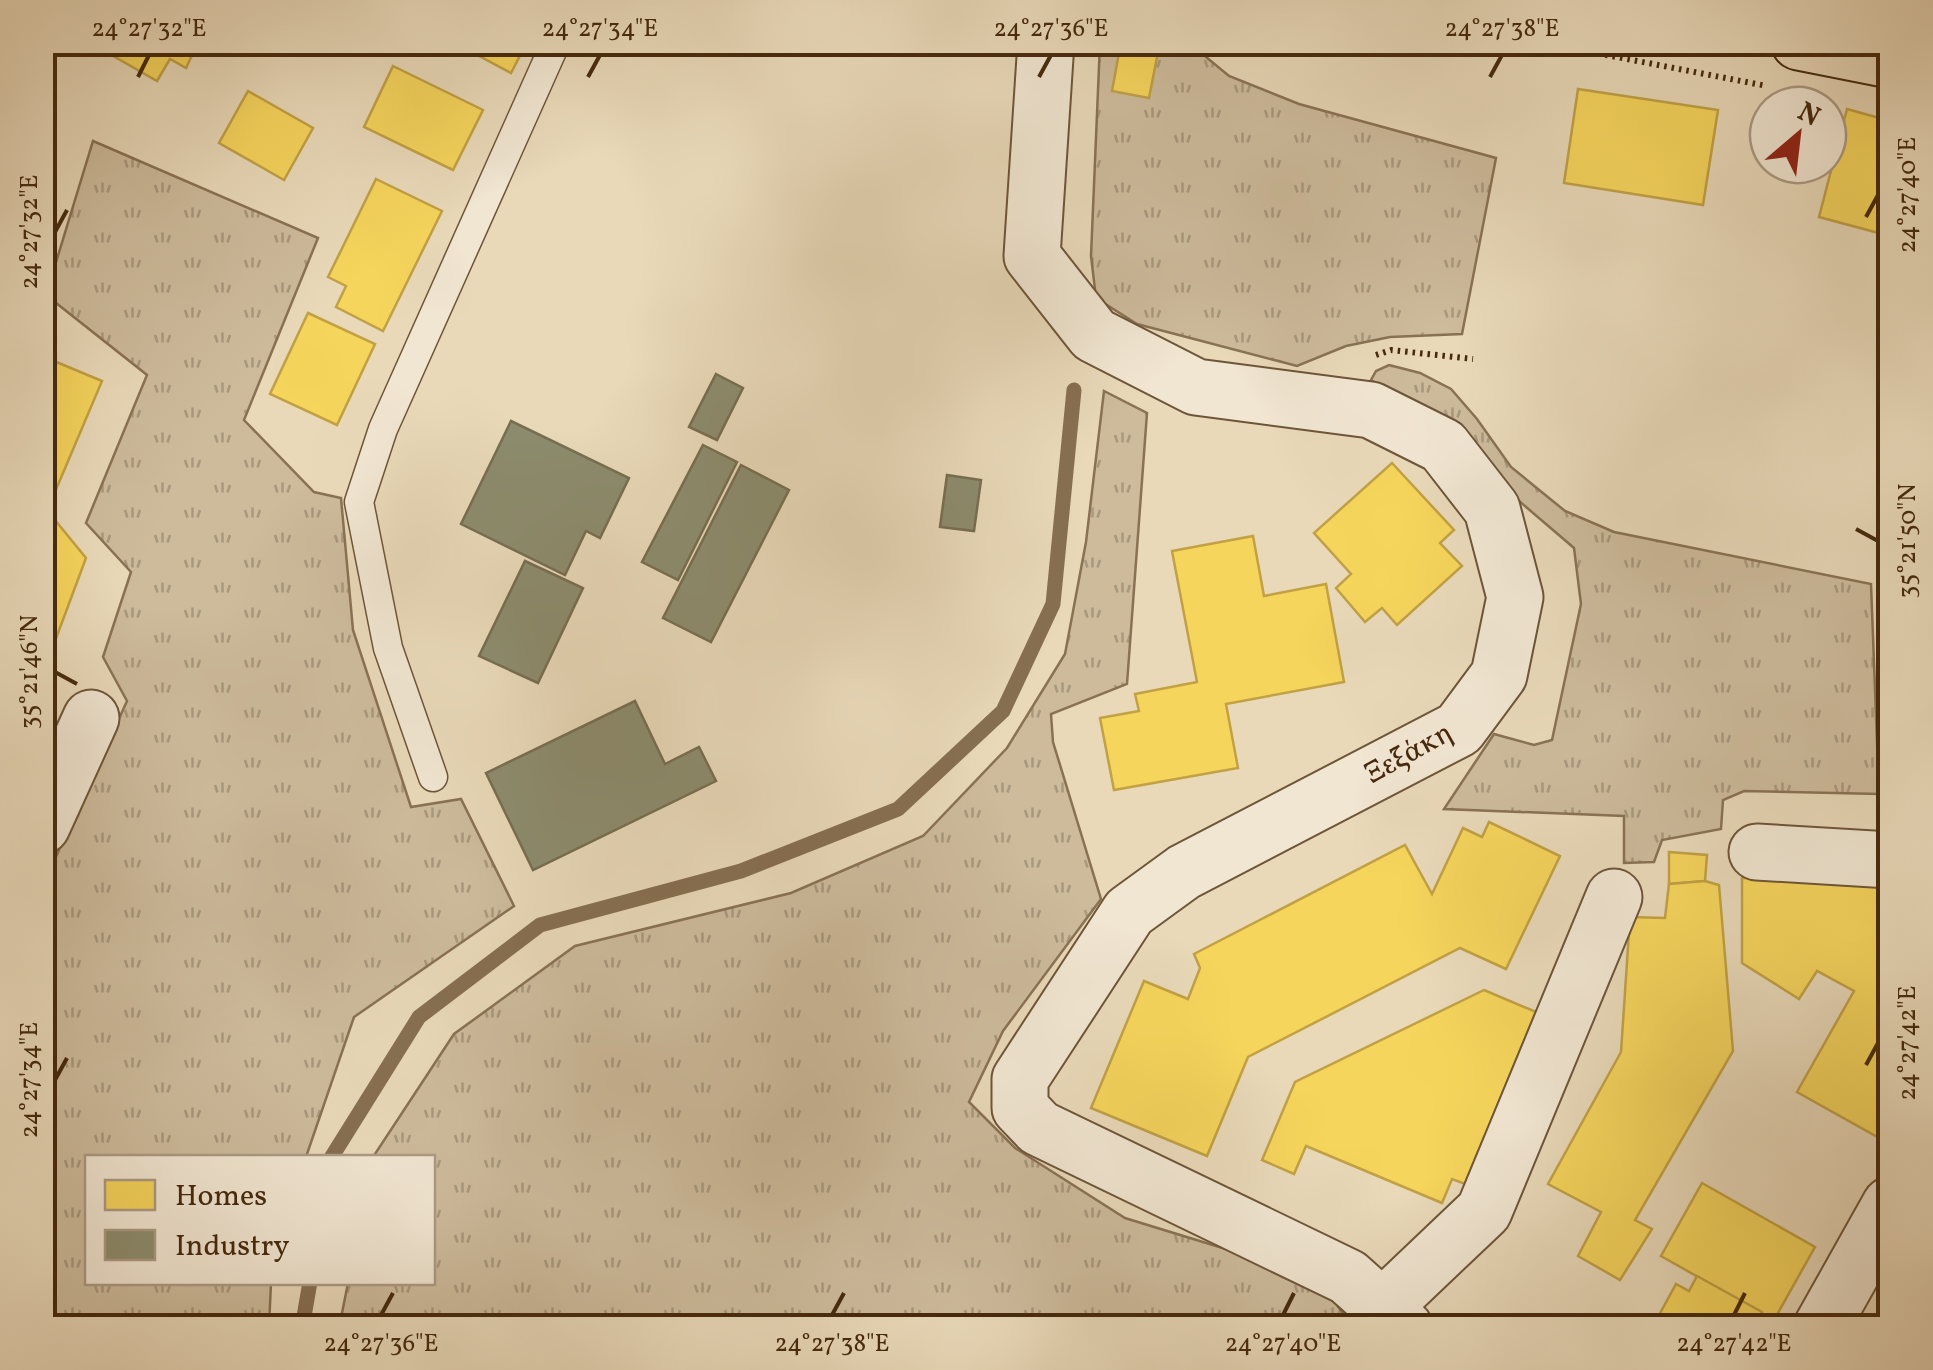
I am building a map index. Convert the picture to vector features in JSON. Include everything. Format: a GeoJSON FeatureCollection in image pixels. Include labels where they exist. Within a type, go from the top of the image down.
{"type":"FeatureCollection","features":[{"type":"Feature","properties":{"kind":"main road"},"geometry":{"type":"LineString","coordinates":[[1799,42],[1890,60]]}},
{"type":"Feature","properties":{"kind":"street","name":"Ξεξάκη"},"geometry":{"type":"LineString","coordinates":[[1046,42],[1032,256],[1094,335],[1196,387],[1371,410],[1444,446],[1492,509],[1497,526],[1515,597],[1499,675],[1459,729],[1184,872],[1129,912],[1020,1079],[1020,1108],[1039,1128],[1348,1276],[1395,1316]]}},
{"type":"Feature","properties":{"kind":"street"},"geometry":{"type":"LineString","coordinates":[[42,826],[91,718]]}},
{"type":"Feature","properties":{"kind":"street"},"geometry":{"type":"LineString","coordinates":[[1757,852],[1890,860]]}},
{"type":"Feature","properties":{"kind":"street"},"geometry":{"type":"LineString","coordinates":[[1395,1316],[1484,1211],[1614,896]]}},
{"type":"Feature","properties":{"kind":"street"},"geometry":{"type":"LineString","coordinates":[[1821,1328],[1890,1205]]}},
{"type":"Feature","properties":{"kind":"lane"},"geometry":{"type":"LineString","coordinates":[[433,777],[388,648],[359,502],[383,429],[556,42]]}},
{"type":"Feature","properties":{"kind":"path"},"geometry":{"type":"LineString","coordinates":[[1539,42],[1763,85]]}},
{"type":"Feature","properties":{"kind":"green space"},"geometry":{"type":"Polygon","coordinates":[[[1100,43],[1200,43],[1206,57],[1229,76],[1299,104],[1496,158],[1462,334],[1390,337],[1346,346],[1297,366],[1137,324],[1096,298],[1091,256],[1100,43]]]}},
{"type":"Feature","properties":{"kind":"green space"},"geometry":{"type":"Polygon","coordinates":[[[93,141],[318,238],[244,420],[314,492],[341,498],[353,630],[411,807],[461,799],[514,906],[354,1017],[307,1155],[85,1155],[85,1285],[271,1285],[269,1327],[43,1328],[43,885],[127,701],[103,657],[131,572],[86,523],[147,375],[46,295],[93,141]]]}},
{"type":"Feature","properties":{"kind":"green space"},"geometry":{"type":"Polygon","coordinates":[[[1389,365],[1420,373],[1451,389],[1511,467],[1565,511],[1614,532],[1871,584],[1879,794],[1744,791],[1723,800],[1721,829],[1662,840],[1654,862],[1624,863],[1624,816],[1444,809],[1494,734],[1534,745],[1552,740],[1581,604],[1574,548],[1505,489],[1461,442],[1371,380],[1376,371],[1389,365]]]}},
{"type":"Feature","properties":{"kind":"green space"},"geometry":{"type":"Polygon","coordinates":[[[1104,391],[1147,413],[1127,684],[1051,714],[1053,742],[1101,899],[1003,1031],[969,1102],[1015,1148],[1125,1218],[1255,1258],[1324,1286],[1348,1327],[339,1328],[348,1285],[435,1285],[435,1155],[374,1155],[454,1034],[575,946],[791,893],[923,836],[1007,748],[1065,654],[1086,542],[1104,391]]]}},
{"type":"Feature","properties":{"kind":"building: Homes"},"geometry":{"type":"Polygon","coordinates":[[[184,42],[195,49],[186,68],[170,59],[157,81],[94,45],[184,42]]]}},
{"type":"Feature","properties":{"kind":"building: Homes"},"geometry":{"type":"Polygon","coordinates":[[[453,42],[527,42],[511,73],[453,42]]]}},
{"type":"Feature","properties":{"kind":"building: Homes"},"geometry":{"type":"Polygon","coordinates":[[[1121,42],[1160,42],[1149,98],[1112,91],[1121,42]]]}},
{"type":"Feature","properties":{"kind":"building: Homes"},"geometry":{"type":"Polygon","coordinates":[[[393,66],[483,110],[453,170],[364,127],[393,66]]]}},
{"type":"Feature","properties":{"kind":"building: Homes"},"geometry":{"type":"Polygon","coordinates":[[[1578,89],[1718,110],[1703,205],[1564,183],[1578,89]]]}},
{"type":"Feature","properties":{"kind":"building: Homes"},"geometry":{"type":"Polygon","coordinates":[[[248,91],[313,128],[284,180],[219,143],[248,91]]]}},
{"type":"Feature","properties":{"kind":"building: Homes"},"geometry":{"type":"Polygon","coordinates":[[[1848,109],[1890,121],[1890,236],[1819,217],[1827,185],[1848,185],[1848,109]]]}},
{"type":"Feature","properties":{"kind":"building: Homes"},"geometry":{"type":"Polygon","coordinates":[[[376,179],[442,211],[383,331],[336,307],[346,286],[328,277],[376,179]]]}},
{"type":"Feature","properties":{"kind":"building: Homes"},"geometry":{"type":"Polygon","coordinates":[[[308,313],[375,344],[337,425],[270,394],[308,313]]]}},
{"type":"Feature","properties":{"kind":"building: Homes"},"geometry":{"type":"Polygon","coordinates":[[[42,356],[102,381],[52,499],[42,495],[42,356]]]}},
{"type":"Feature","properties":{"kind":"building: Homes"},"geometry":{"type":"Polygon","coordinates":[[[1392,463],[1454,530],[1440,543],[1462,566],[1397,625],[1382,608],[1365,622],[1336,588],[1351,574],[1314,533],[1392,463]]]}},
{"type":"Feature","properties":{"kind":"building: Homes"},"geometry":{"type":"Polygon","coordinates":[[[42,516],[55,520],[86,558],[42,676],[42,516]]]}},
{"type":"Feature","properties":{"kind":"building: Homes"},"geometry":{"type":"Polygon","coordinates":[[[1253,536],[1264,596],[1326,584],[1344,682],[1226,704],[1238,768],[1114,790],[1100,718],[1139,711],[1135,694],[1197,682],[1172,551],[1253,536]]]}},
{"type":"Feature","properties":{"kind":"building: Homes"},"geometry":{"type":"Polygon","coordinates":[[[1489,822],[1560,856],[1506,969],[1460,948],[1248,1057],[1207,1156],[1091,1108],[1144,981],[1188,999],[1200,968],[1194,954],[1405,845],[1432,894],[1463,828],[1482,837],[1489,822]]]}},
{"type":"Feature","properties":{"kind":"building: Homes"},"geometry":{"type":"Polygon","coordinates":[[[1669,852],[1707,855],[1705,881],[1669,884],[1669,852]]]}},
{"type":"Feature","properties":{"kind":"building: Homes"},"geometry":{"type":"Polygon","coordinates":[[[1742,878],[1890,878],[1890,1144],[1797,1092],[1854,991],[1817,971],[1799,999],[1742,963],[1742,878]]]}},
{"type":"Feature","properties":{"kind":"building: Homes"},"geometry":{"type":"Polygon","coordinates":[[[1705,881],[1719,885],[1733,1051],[1635,1220],[1652,1229],[1620,1280],[1578,1256],[1601,1212],[1548,1184],[1621,1052],[1630,917],[1665,918],[1669,884],[1705,881]]]}},
{"type":"Feature","properties":{"kind":"building: Homes"},"geometry":{"type":"Polygon","coordinates":[[[1484,990],[1536,1012],[1465,1184],[1452,1179],[1442,1203],[1306,1146],[1294,1174],[1262,1160],[1295,1082],[1484,990]]]}},
{"type":"Feature","properties":{"kind":"building: Homes"},"geometry":{"type":"Polygon","coordinates":[[[1702,1183],[1815,1247],[1774,1320],[1661,1256],[1702,1183]]]}},
{"type":"Feature","properties":{"kind":"building: Homes"},"geometry":{"type":"Polygon","coordinates":[[[1697,1276],[1762,1312],[1754,1328],[1652,1328],[1676,1284],[1689,1291],[1697,1276]]]}},
{"type":"Feature","properties":{"kind":"building: Industry"},"geometry":{"type":"Polygon","coordinates":[[[716,374],[743,388],[717,440],[689,427],[716,374]]]}},
{"type":"Feature","properties":{"kind":"building: Industry"},"geometry":{"type":"Polygon","coordinates":[[[511,421],[629,478],[600,538],[586,531],[565,575],[461,524],[511,421]]]}},
{"type":"Feature","properties":{"kind":"building: Industry"},"geometry":{"type":"Polygon","coordinates":[[[703,445],[737,462],[678,580],[642,562],[703,445]]]}},
{"type":"Feature","properties":{"kind":"building: Industry"},"geometry":{"type":"Polygon","coordinates":[[[741,465],[789,490],[711,642],[663,618],[741,465]]]}},
{"type":"Feature","properties":{"kind":"building: Industry"},"geometry":{"type":"Polygon","coordinates":[[[947,475],[981,480],[974,531],[940,527],[947,475]]]}},
{"type":"Feature","properties":{"kind":"building: Industry"},"geometry":{"type":"Polygon","coordinates":[[[525,561],[583,588],[538,683],[479,656],[525,561]]]}},
{"type":"Feature","properties":{"kind":"building: Industry"},"geometry":{"type":"Polygon","coordinates":[[[635,701],[665,764],[699,747],[716,781],[533,870],[486,773],[635,701]]]}},
{"type":"Feature","properties":{"kind":"waterway"},"geometry":{"type":"LineString","coordinates":[[333,1155],[419,1017],[540,925],[741,871],[898,809],[1003,711],[1053,604],[1074,390]]}},
{"type":"Feature","properties":{"kind":"waterway"},"geometry":{"type":"LineString","coordinates":[[302,1328],[309,1285]]}}]}
